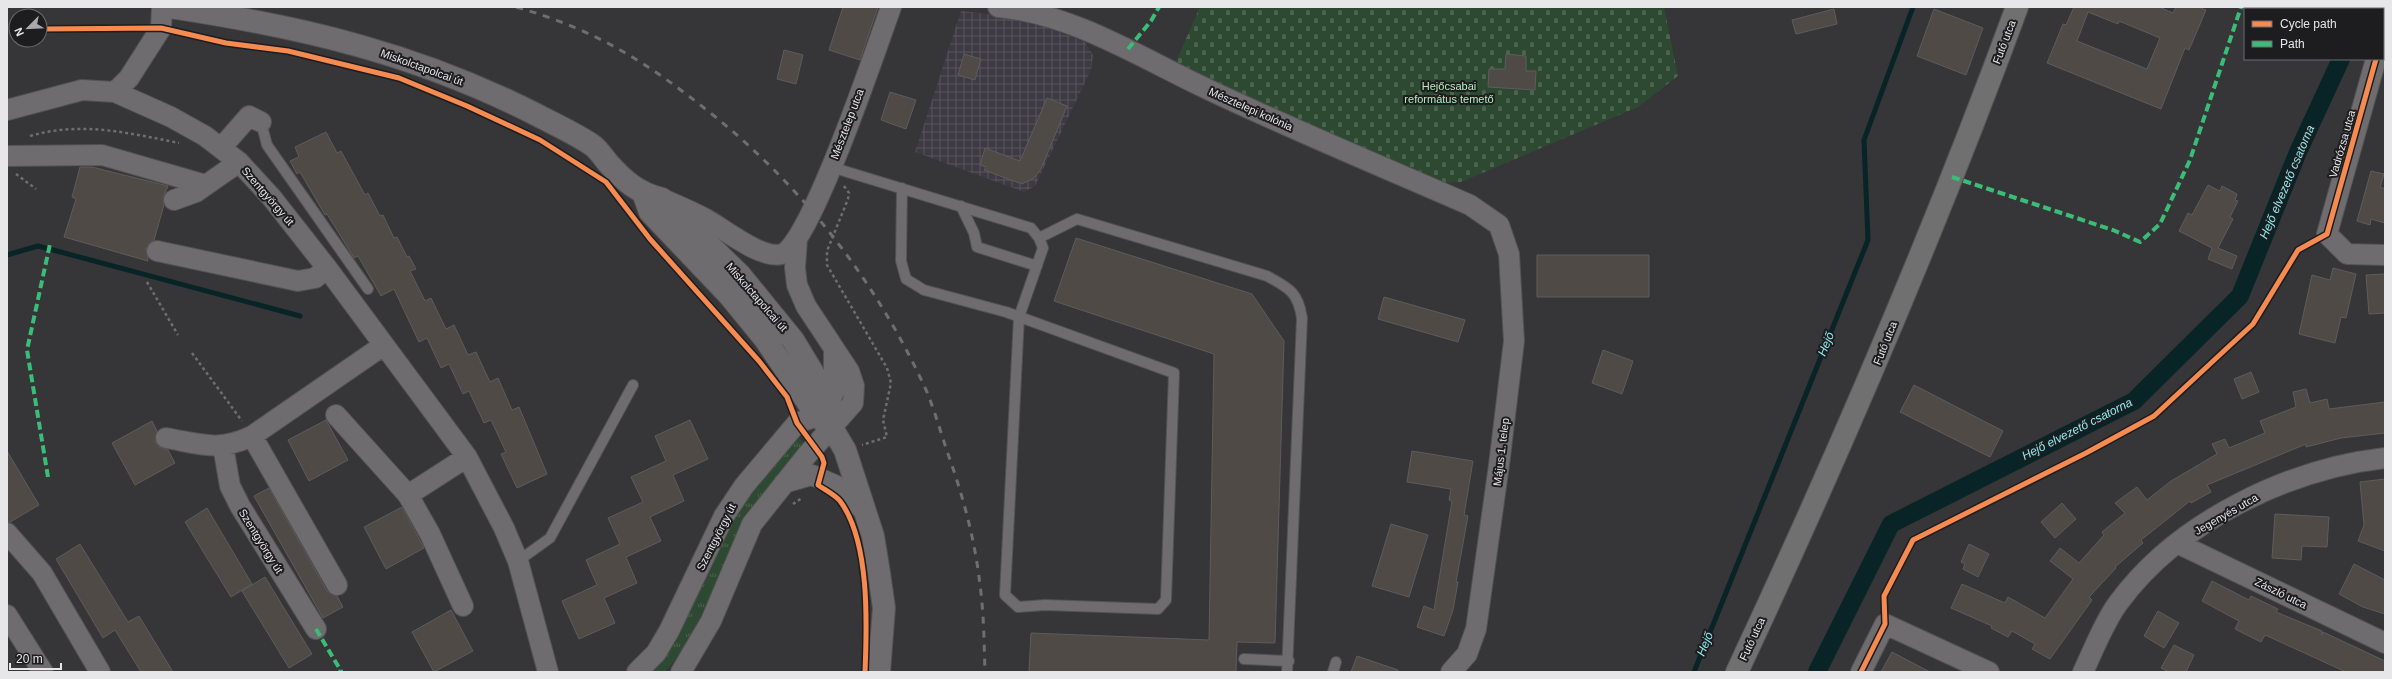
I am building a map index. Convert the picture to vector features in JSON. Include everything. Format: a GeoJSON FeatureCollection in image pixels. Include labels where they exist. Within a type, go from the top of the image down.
{"type":"FeatureCollection","features":[{"type":"Feature","properties":{"kind":"main road","name":"Futó utca"},"geometry":{"type":"LineString","coordinates":[[1737,672],[1803,531],[1880,355],[2017,7]]}},
{"type":"Feature","properties":{"kind":"street"},"geometry":{"type":"LineString","coordinates":[[7,110],[82,90],[115,92],[129,78],[161,28],[162,7]]}},
{"type":"Feature","properties":{"kind":"street","name":"Miskolctapolcai út"},"geometry":{"type":"LineString","coordinates":[[170,7],[298,29],[358,44],[418,62],[538,115],[593,145],[619,175],[653,197],[740,275],[771,311],[793,340],[826,415],[845,450],[863,510],[873,536],[884,608],[879,672]]}},
{"type":"Feature","properties":{"kind":"street","name":"Mésztelep utca"},"geometry":{"type":"LineString","coordinates":[[653,197],[707,220],[755,249],[771,254],[782,254],[791,248],[797,240],[812,211],[831,167],[891,7]]}},
{"type":"Feature","properties":{"kind":"street","name":"Mésztelepi kolónia"},"geometry":{"type":"LineString","coordinates":[[998,7],[1037,14],[1066,23],[1128,49],[1204,88],[1470,205],[1499,225]]}},
{"type":"Feature","properties":{"kind":"street","name":"Vadrózsa utca"},"geometry":{"type":"LineString","coordinates":[[2376,60],[2327,234],[2347,254],[2385,255]]}},
{"type":"Feature","properties":{"kind":"street","name":"Szentgyörgy út"},"geometry":{"type":"LineString","coordinates":[[115,92],[171,117],[205,136],[239,162],[272,198],[327,268],[467,457],[504,528],[518,561],[548,672]]}},
{"type":"Feature","properties":{"kind":"street"},"geometry":{"type":"LineString","coordinates":[[221,148],[250,116],[261,122]]}},
{"type":"Feature","properties":{"kind":"street"},"geometry":{"type":"LineString","coordinates":[[11,165],[102,155],[206,185]]}},
{"type":"Feature","properties":{"kind":"street"},"geometry":{"type":"LineString","coordinates":[[174,200],[196,192],[239,162]]}},
{"type":"Feature","properties":{"kind":"street","name":"Miskolctapolcai út"},"geometry":{"type":"LineString","coordinates":[[653,197],[650,212],[730,295],[794,380],[826,415]]}},
{"type":"Feature","properties":{"kind":"street","name":"Május 1. telep"},"geometry":{"type":"LineString","coordinates":[[1451,672],[1467,654],[1476,629],[1499,465],[1514,341],[1509,254],[1499,225]]}},
{"type":"Feature","properties":{"kind":"street","name":"Mésztelep utca"},"geometry":{"type":"LineString","coordinates":[[797,240],[795,268],[797,285],[806,306],[849,371],[854,386],[853,403],[826,415]]}},
{"type":"Feature","properties":{"kind":"street"},"geometry":{"type":"LineString","coordinates":[[158,251],[298,281],[315,278],[327,268]]}},
{"type":"Feature","properties":{"kind":"street"},"geometry":{"type":"LineString","coordinates":[[166,438],[214,447],[233,445],[252,436],[384,345]]}},
{"type":"Feature","properties":{"kind":"street"},"geometry":{"type":"LineString","coordinates":[[681,672],[711,621],[752,524],[784,483],[826,415],[834,391],[834,349]]}},
{"type":"Feature","properties":{"kind":"street"},"geometry":{"type":"LineString","coordinates":[[794,380],[797,423],[826,415]]}},
{"type":"Feature","properties":{"kind":"street"},"geometry":{"type":"LineString","coordinates":[[336,415],[408,495],[430,534],[463,606]]}},
{"type":"Feature","properties":{"kind":"street","name":"Szentgyörgy út"},"geometry":{"type":"LineString","coordinates":[[637,672],[656,653],[669,631],[724,516],[744,486],[797,423]]}},
{"type":"Feature","properties":{"kind":"street"},"geometry":{"type":"LineString","coordinates":[[252,436],[337,585]]}},
{"type":"Feature","properties":{"kind":"street","name":"Szentgyörgy út"},"geometry":{"type":"LineString","coordinates":[[223,446],[230,486],[240,506],[316,629]]}},
{"type":"Feature","properties":{"kind":"street"},"geometry":{"type":"LineString","coordinates":[[408,495],[467,457]]}},
{"type":"Feature","properties":{"kind":"street","name":"Jegenyés utca"},"geometry":{"type":"LineString","coordinates":[[2083,672],[2118,602],[2148,570],[2177,543],[2210,520],[2286,482],[2325,470],[2385,458]]}},
{"type":"Feature","properties":{"kind":"street"},"geometry":{"type":"LineString","coordinates":[[784,483],[812,475],[837,486],[863,510]]}},
{"type":"Feature","properties":{"kind":"street"},"geometry":{"type":"LineString","coordinates":[[7,533],[42,572],[100,672]]}},
{"type":"Feature","properties":{"kind":"street","name":"Zászló utca"},"geometry":{"type":"LineString","coordinates":[[2177,543],[2385,643]]}},
{"type":"Feature","properties":{"kind":"street"},"geometry":{"type":"LineString","coordinates":[[7,615],[43,672]]}},
{"type":"Feature","properties":{"kind":"street"},"geometry":{"type":"LineString","coordinates":[[1861,672],[1885,624],[1990,672]]}},
{"type":"Feature","properties":{"kind":"lane"},"geometry":{"type":"LineString","coordinates":[[261,122],[267,145],[368,289]]}},
{"type":"Feature","properties":{"kind":"lane"},"geometry":{"type":"LineString","coordinates":[[831,167],[902,188],[1031,228],[1039,238],[1043,248],[1019,318],[1004,595],[1018,607],[1045,605],[1158,609],[1166,600],[1174,373],[1095,345],[1055,328],[1019,318],[1006,312],[924,290],[906,279],[901,261],[902,188]]}},
{"type":"Feature","properties":{"kind":"lane"},"geometry":{"type":"LineString","coordinates":[[961,206],[974,233],[976,247],[1037,266]]}},
{"type":"Feature","properties":{"kind":"lane"},"geometry":{"type":"LineString","coordinates":[[1039,238],[1077,219],[1267,276],[1290,289],[1300,303],[1302,318],[1289,661],[1287,672]]}},
{"type":"Feature","properties":{"kind":"lane"},"geometry":{"type":"LineString","coordinates":[[518,561],[550,538],[634,385]]}},
{"type":"Feature","properties":{"kind":"lane"},"geometry":{"type":"LineString","coordinates":[[1244,659],[1289,661]]}},
{"type":"Feature","properties":{"kind":"path"},"geometry":{"type":"LineString","coordinates":[[28,137],[78,128],[111,129],[183,144]]}},
{"type":"Feature","properties":{"kind":"path"},"geometry":{"type":"LineString","coordinates":[[11,165],[36,188]]}},
{"type":"Feature","properties":{"kind":"path"},"geometry":{"type":"LineString","coordinates":[[831,167],[849,193],[827,252],[827,265],[887,368],[891,383],[883,420],[887,437],[845,450]]}},
{"type":"Feature","properties":{"kind":"path"},"geometry":{"type":"LineString","coordinates":[[147,282],[178,335]]}},
{"type":"Feature","properties":{"kind":"path"},"geometry":{"type":"LineString","coordinates":[[192,353],[252,436]]}},
{"type":"Feature","properties":{"kind":"shaded area"},"geometry":{"type":"Polygon","coordinates":[[[961,11],[1022,18],[1085,42],[1093,55],[1091,70],[1035,186],[1024,192],[915,152],[961,11]]]}},
{"type":"Feature","properties":{"kind":"green space","name":"Hejőcsabai református temető"},"geometry":{"type":"Polygon","coordinates":[[[1200,7],[1664,7],[1678,76],[1638,107],[1461,182],[1441,183],[1175,64],[1200,7]]]}},
{"type":"Feature","properties":{"kind":"green space"},"geometry":{"type":"Polygon","coordinates":[[[799,438],[806,446],[770,484],[747,516],[732,546],[708,602],[689,639],[665,672],[651,672],[659,665],[680,634],[683,624],[706,580],[739,507],[773,464],[799,438]]]}},
{"type":"Feature","properties":{"kind":"building"},"geometry":{"type":"Polygon","coordinates":[[[843,7],[878,7],[860,60],[829,50],[843,7]]]}},
{"type":"Feature","properties":{"kind":"building"},"geometry":{"type":"Polygon","coordinates":[[[2074,7],[2159,7],[2173,13],[2176,7],[2198,7],[2206,10],[2189,50],[2185,48],[2161,109],[2047,63],[2063,24],[2066,25],[2074,7]],[[2088,12],[2077,41],[2147,69],[2160,38],[2119,21],[2118,24],[2088,12]]]}},
{"type":"Feature","properties":{"kind":"building"},"geometry":{"type":"Polygon","coordinates":[[[1834,9],[1837,24],[1796,34],[1792,20],[1834,9]]]}},
{"type":"Feature","properties":{"kind":"building"},"geometry":{"type":"Polygon","coordinates":[[[1934,9],[1983,28],[1966,75],[1917,56],[1934,9]]]}},
{"type":"Feature","properties":{"kind":"building"},"geometry":{"type":"Polygon","coordinates":[[[784,50],[803,55],[796,84],[777,79],[784,50]]]}},
{"type":"Feature","properties":{"kind":"building"},"geometry":{"type":"Polygon","coordinates":[[[964,54],[981,59],[975,80],[958,75],[964,54]]]}},
{"type":"Feature","properties":{"kind":"building"},"geometry":{"type":"Polygon","coordinates":[[[1506,54],[1526,56],[1526,71],[1536,71],[1535,90],[1488,87],[1489,69],[1505,69],[1506,54]]]}},
{"type":"Feature","properties":{"kind":"building"},"geometry":{"type":"Polygon","coordinates":[[[890,92],[916,100],[906,129],[881,120],[890,92]]]}},
{"type":"Feature","properties":{"kind":"building"},"geometry":{"type":"Polygon","coordinates":[[[1047,98],[1067,106],[1041,169],[1034,178],[1022,184],[984,170],[986,167],[980,165],[985,148],[1020,161],[1047,98]]]}},
{"type":"Feature","properties":{"kind":"building"},"geometry":{"type":"Polygon","coordinates":[[[326,132],[337,153],[341,151],[365,195],[368,193],[380,216],[383,215],[394,238],[397,237],[407,257],[409,256],[416,269],[410,271],[425,301],[431,298],[446,329],[454,325],[468,355],[476,352],[490,382],[498,378],[512,410],[519,407],[547,474],[517,488],[501,454],[506,452],[491,420],[484,423],[469,391],[463,394],[449,364],[441,368],[427,338],[419,342],[394,289],[381,296],[358,256],[354,258],[327,214],[325,215],[300,172],[297,174],[290,161],[299,157],[295,147],[326,132]]]}},
{"type":"Feature","properties":{"kind":"building"},"geometry":{"type":"Polygon","coordinates":[[[80,167],[92,167],[168,186],[163,198],[164,205],[154,240],[146,248],[148,261],[64,237],[76,199],[72,197],[80,167]]]}},
{"type":"Feature","properties":{"kind":"building"},"geometry":{"type":"Polygon","coordinates":[[[2371,171],[2384,174],[2380,187],[2385,189],[2385,223],[2371,219],[2370,225],[2357,221],[2371,171]]]}},
{"type":"Feature","properties":{"kind":"building"},"geometry":{"type":"Polygon","coordinates":[[[2208,185],[2220,191],[2222,186],[2237,194],[2235,200],[2238,201],[2230,217],[2233,219],[2218,248],[2237,256],[2232,269],[2208,259],[2212,248],[2179,231],[2188,213],[2192,215],[2208,185]]]}},
{"type":"Feature","properties":{"kind":"building"},"geometry":{"type":"Polygon","coordinates":[[[1076,238],[1252,294],[1284,341],[1275,643],[1237,642],[1236,672],[1029,672],[1031,633],[1209,640],[1214,354],[1054,301],[1076,238]]]}},
{"type":"Feature","properties":{"kind":"building"},"geometry":{"type":"Polygon","coordinates":[[[1537,255],[1649,255],[1649,297],[1537,297],[1537,255]]]}},
{"type":"Feature","properties":{"kind":"building"},"geometry":{"type":"Polygon","coordinates":[[[2333,268],[2356,274],[2346,318],[2341,317],[2335,343],[2299,334],[2312,275],[2330,280],[2333,268]]]}},
{"type":"Feature","properties":{"kind":"building"},"geometry":{"type":"Polygon","coordinates":[[[2385,274],[2385,313],[2369,314],[2366,275],[2385,274]]]}},
{"type":"Feature","properties":{"kind":"building"},"geometry":{"type":"Polygon","coordinates":[[[1384,297],[1465,320],[1458,342],[1378,319],[1384,297]]]}},
{"type":"Feature","properties":{"kind":"building"},"geometry":{"type":"Polygon","coordinates":[[[1603,350],[1633,361],[1622,394],[1592,383],[1603,350]]]}},
{"type":"Feature","properties":{"kind":"building"},"geometry":{"type":"Polygon","coordinates":[[[2251,372],[2259,392],[2242,399],[2234,379],[2251,372]]]}},
{"type":"Feature","properties":{"kind":"building"},"geometry":{"type":"Polygon","coordinates":[[[1914,385],[2003,431],[1990,457],[1900,412],[1914,385]]]}},
{"type":"Feature","properties":{"kind":"building"},"geometry":{"type":"Polygon","coordinates":[[[2306,389],[2310,403],[2327,399],[2329,409],[2385,402],[2385,433],[2341,438],[2306,447],[2306,444],[2207,485],[2211,492],[2191,503],[2190,501],[2141,540],[2143,543],[2115,567],[2116,568],[2089,597],[2092,600],[2050,659],[2032,649],[2035,644],[2012,631],[2008,637],[1991,628],[1992,626],[1951,608],[1962,584],[2005,603],[2008,597],[2045,618],[2073,579],[2050,561],[2060,548],[2079,563],[2104,535],[2102,532],[2125,513],[2115,503],[2137,487],[2147,500],[2171,481],[2217,454],[2212,444],[2225,439],[2229,448],[2265,433],[2260,421],[2296,407],[2293,392],[2306,389]]]}},
{"type":"Feature","properties":{"kind":"building"},"geometry":{"type":"Polygon","coordinates":[[[326,420],[348,460],[309,481],[288,440],[326,420]]]}},
{"type":"Feature","properties":{"kind":"building"},"geometry":{"type":"Polygon","coordinates":[[[690,420],[708,459],[673,475],[684,501],[650,517],[661,541],[626,557],[637,583],[604,598],[615,623],[579,639],[562,601],[597,585],[586,560],[620,544],[608,518],[643,502],[631,477],[666,461],[655,436],[690,420]]]}},
{"type":"Feature","properties":{"kind":"building"},"geometry":{"type":"Polygon","coordinates":[[[152,421],[157,431],[155,442],[159,447],[168,450],[175,463],[135,485],[112,443],[152,421]]]}},
{"type":"Feature","properties":{"kind":"building"},"geometry":{"type":"Polygon","coordinates":[[[7,451],[39,505],[10,522],[7,522],[7,451]]]}},
{"type":"Feature","properties":{"kind":"building"},"geometry":{"type":"Polygon","coordinates":[[[1412,451],[1473,461],[1464,515],[1468,516],[1456,582],[1458,582],[1453,610],[1444,636],[1417,627],[1424,606],[1434,610],[1452,501],[1449,500],[1451,489],[1407,482],[1412,451]]]}},
{"type":"Feature","properties":{"kind":"building"},"geometry":{"type":"Polygon","coordinates":[[[2385,479],[2385,551],[2358,541],[2364,525],[2360,482],[2385,479]]]}},
{"type":"Feature","properties":{"kind":"building"},"geometry":{"type":"Polygon","coordinates":[[[269,488],[327,591],[337,596],[343,607],[323,618],[254,496],[269,488]]]}},
{"type":"Feature","properties":{"kind":"building"},"geometry":{"type":"Polygon","coordinates":[[[2062,503],[2076,519],[2055,538],[2041,522],[2062,503]]]}},
{"type":"Feature","properties":{"kind":"building"},"geometry":{"type":"Polygon","coordinates":[[[402,507],[424,548],[386,569],[364,527],[402,507]]]}},
{"type":"Feature","properties":{"kind":"building"},"geometry":{"type":"Polygon","coordinates":[[[207,508],[252,584],[231,597],[185,522],[207,508]]]}},
{"type":"Feature","properties":{"kind":"building"},"geometry":{"type":"Polygon","coordinates":[[[2275,514],[2329,517],[2327,547],[2302,546],[2301,560],[2272,558],[2275,514]]]}},
{"type":"Feature","properties":{"kind":"building"},"geometry":{"type":"Polygon","coordinates":[[[1391,524],[1428,535],[1409,597],[1372,586],[1391,524]]]}},
{"type":"Feature","properties":{"kind":"building"},"geometry":{"type":"Polygon","coordinates":[[[80,544],[128,622],[139,616],[173,672],[141,672],[115,630],[103,638],[56,559],[80,544]]]}},
{"type":"Feature","properties":{"kind":"building"},"geometry":{"type":"Polygon","coordinates":[[[1969,544],[1989,554],[1978,577],[1963,569],[1965,564],[1961,562],[1969,544]]]}},
{"type":"Feature","properties":{"kind":"building"},"geometry":{"type":"Polygon","coordinates":[[[2354,564],[2385,580],[2385,614],[2363,607],[2339,594],[2354,564]]]}},
{"type":"Feature","properties":{"kind":"building"},"geometry":{"type":"Polygon","coordinates":[[[265,577],[312,654],[289,668],[242,591],[265,577]]]}},
{"type":"Feature","properties":{"kind":"building"},"geometry":{"type":"Polygon","coordinates":[[[2212,581],[2249,600],[2251,596],[2278,609],[2276,612],[2322,631],[2322,635],[2323,632],[2385,661],[2385,672],[2346,672],[2265,635],[2261,642],[2235,629],[2239,621],[2202,601],[2212,581]]]}},
{"type":"Feature","properties":{"kind":"building"},"geometry":{"type":"Polygon","coordinates":[[[451,610],[473,651],[434,672],[412,632],[451,610]]]}},
{"type":"Feature","properties":{"kind":"building"},"geometry":{"type":"Polygon","coordinates":[[[2158,611],[2179,623],[2164,648],[2144,636],[2158,611]]]}},
{"type":"Feature","properties":{"kind":"building"},"geometry":{"type":"Polygon","coordinates":[[[2174,645],[2194,655],[2186,672],[2169,672],[2161,668],[2174,645]]]}},
{"type":"Feature","properties":{"kind":"building"},"geometry":{"type":"Polygon","coordinates":[[[1892,652],[1930,672],[1881,672],[1892,652]]]}},
{"type":"Feature","properties":{"kind":"building"},"geometry":{"type":"Polygon","coordinates":[[[1357,656],[1398,670],[1397,672],[1351,672],[1357,656]]]}},
{"type":"Feature","properties":{"kind":"waterway","name":"Hejő"},"geometry":{"type":"LineString","coordinates":[[1694,672],[1868,240],[1864,140],[1913,7]]}},
{"type":"Feature","properties":{"kind":"waterway","name":"Hejő elvezető csatorna"},"geometry":{"type":"LineString","coordinates":[[1817,672],[1891,524],[2134,401],[2240,296],[2298,152],[2341,60]]}},
{"type":"Feature","properties":{"kind":"waterway"},"geometry":{"type":"LineString","coordinates":[[7,255],[38,246],[300,316]]}},
{"type":"Feature","properties":{"kind":"railway"},"geometry":{"type":"LineString","coordinates":[[516,7],[572,26],[597,38],[643,64],[689,96],[747,144],[778,174],[808,207],[862,276],[908,352],[927,392],[959,486],[972,535],[978,568],[984,628],[985,672]]}},
{"type":"Feature","properties":{"kind":"marked path"},"geometry":{"type":"LineString","coordinates":[[1128,49],[1151,21],[1159,7]]}},
{"type":"Feature","properties":{"kind":"marked path"},"geometry":{"type":"LineString","coordinates":[[1952,177],[2113,230],[2140,242],[2160,224],[2190,160],[2241,7]]}},
{"type":"Feature","properties":{"kind":"marked path"},"geometry":{"type":"LineString","coordinates":[[48,477],[27,350],[50,244]]}},
{"type":"Feature","properties":{"kind":"marked path"},"geometry":{"type":"LineString","coordinates":[[316,629],[341,671],[339,672]]}},
{"type":"Feature","properties":{"kind":"cycle path"},"geometry":{"type":"LineString","coordinates":[[48,29],[161,28],[226,43],[288,51],[399,78],[467,106],[540,140],[606,182],[650,239],[759,361],[787,397],[797,423],[822,457],[824,463],[818,485],[840,501],[850,518],[857,538],[862,560],[866,607],[865,672]]}},
{"type":"Feature","properties":{"kind":"cycle path"},"geometry":{"type":"LineString","coordinates":[[1861,672],[1885,624],[1884,596],[1913,540],[2086,453],[2154,416],[2253,324],[2298,250],[2327,234],[2376,60]]}}]}
